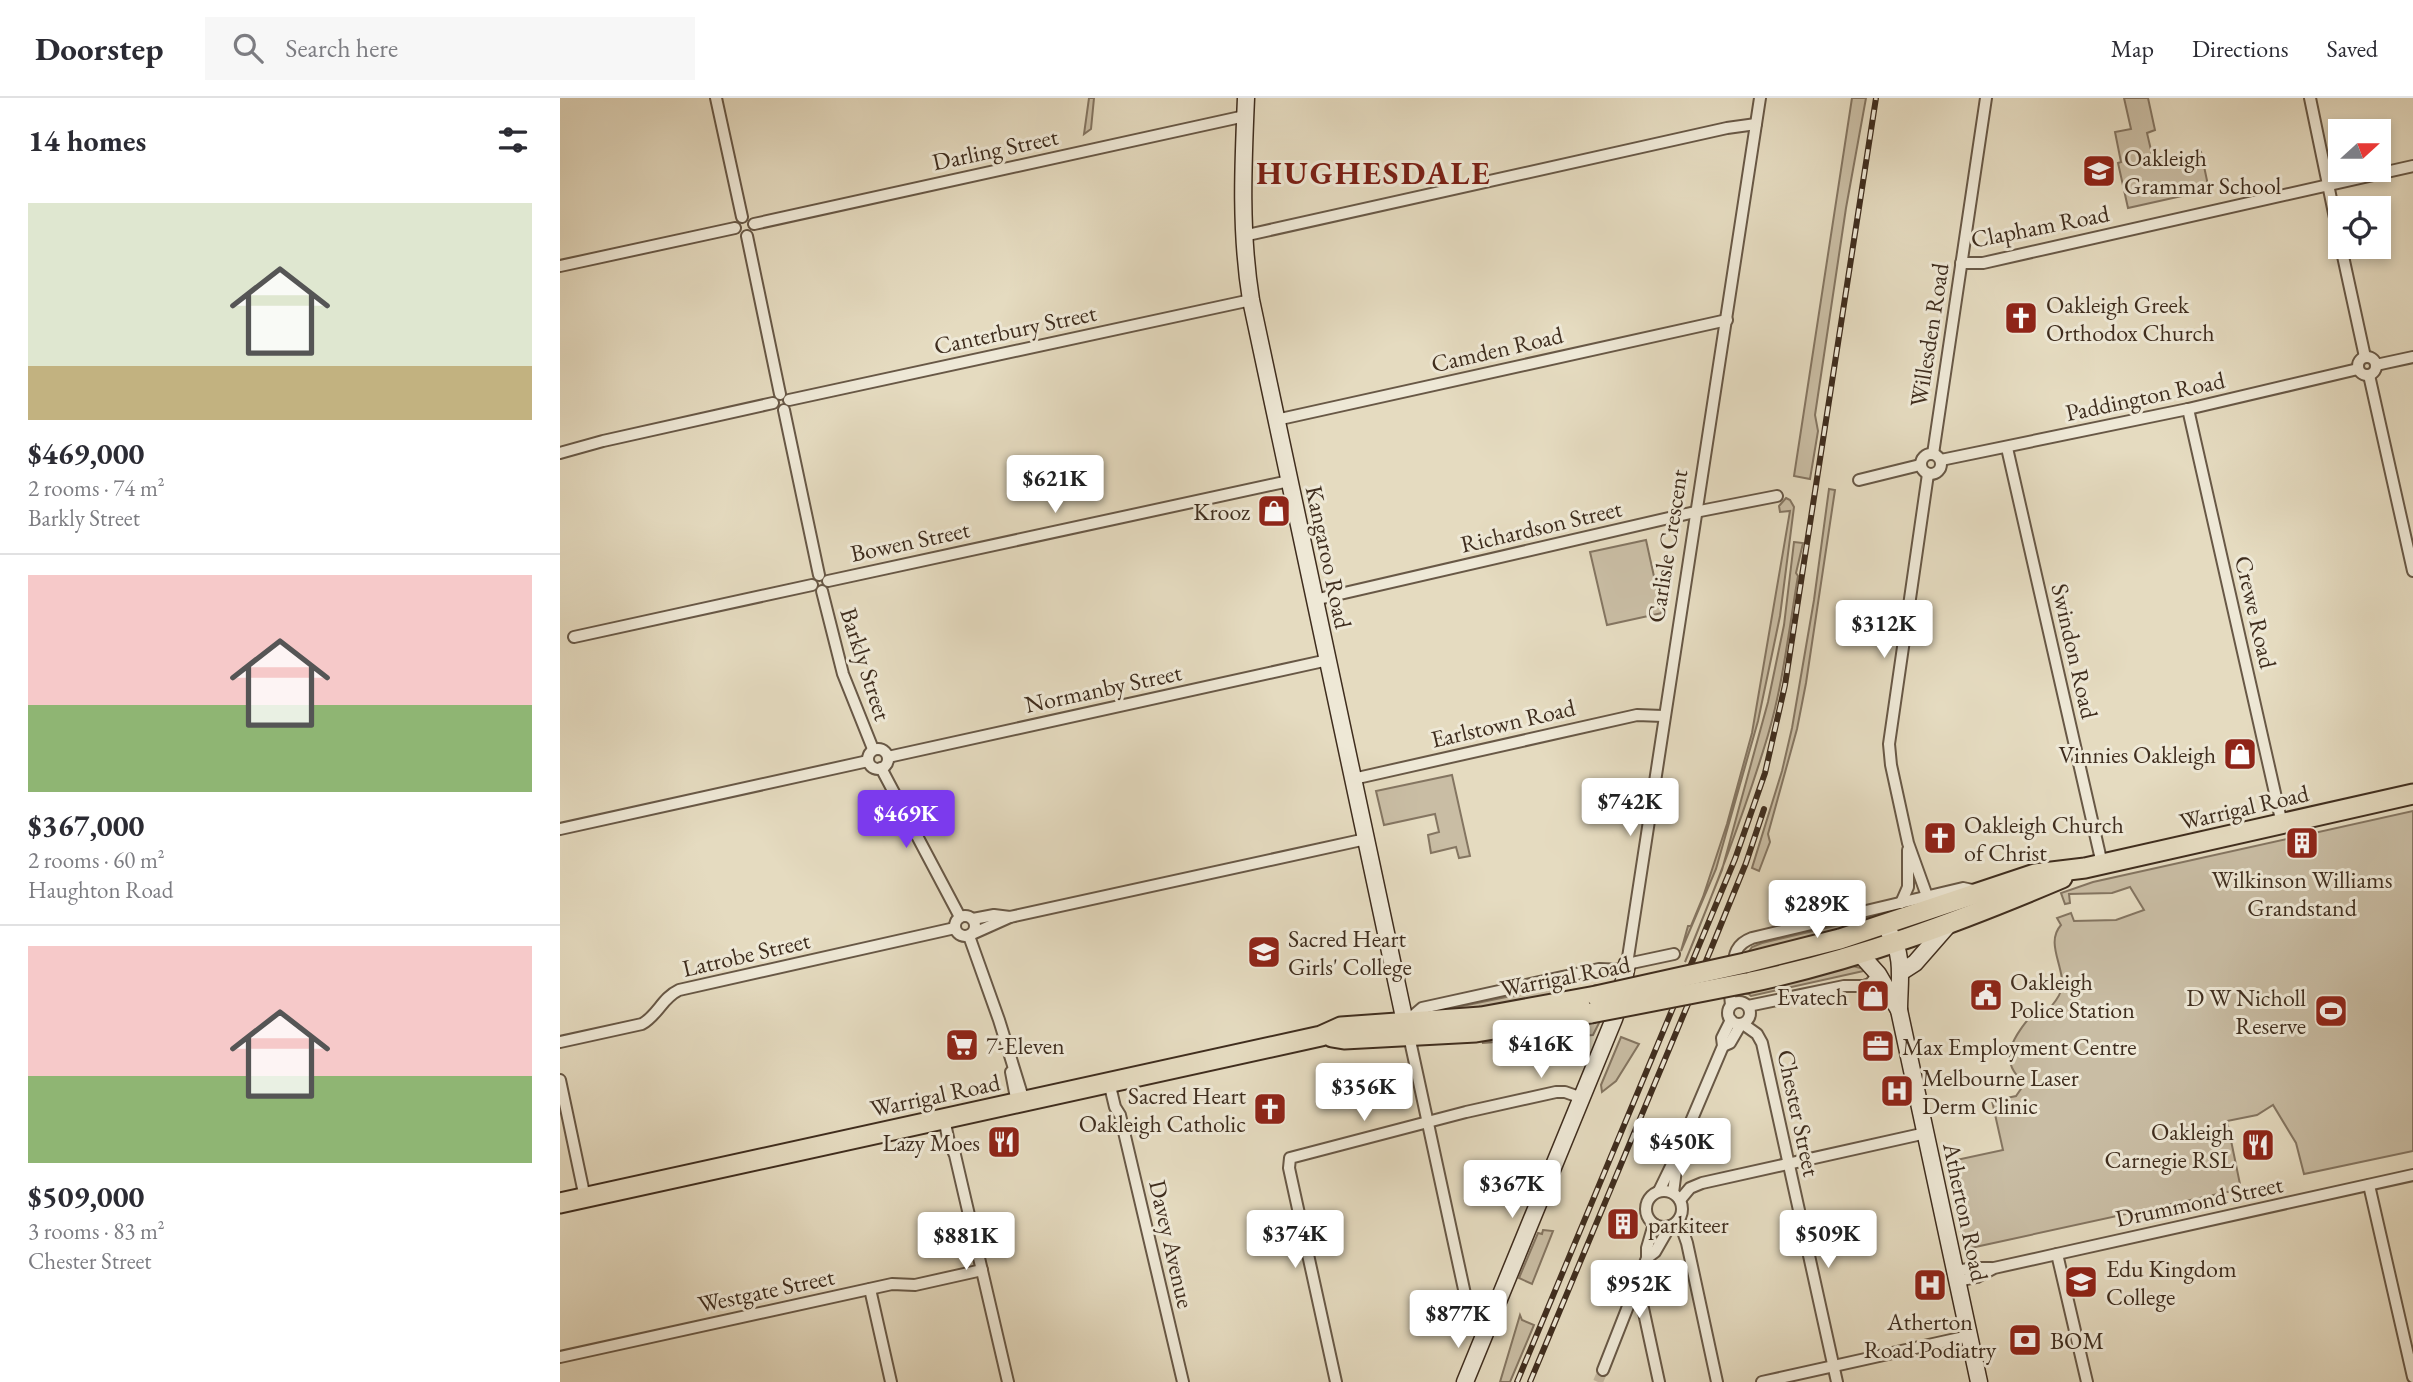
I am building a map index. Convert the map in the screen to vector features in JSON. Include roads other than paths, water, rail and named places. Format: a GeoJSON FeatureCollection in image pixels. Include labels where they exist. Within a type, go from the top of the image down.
{"type":"FeatureCollection","features":[{"type":"Feature","properties":{"kind":"highway","name":"Warrigal Road"},"geometry":{"type":"LineString","coordinates":[[1743,986],[1822,944],[2035,874],[2094,866],[2413,794]]}},
{"type":"Feature","properties":{"kind":"highway","name":"Warrigal Road"},"geometry":{"type":"LineString","coordinates":[[560,1203],[1321,1036],[1343,1039],[1489,1016],[1743,986],[1861,955],[2094,866]]}},
{"type":"Feature","properties":{"kind":"street"},"geometry":{"type":"LineString","coordinates":[[716,98],[742,217]]}},
{"type":"Feature","properties":{"kind":"street","name":"Kangaroo Road"},"geometry":{"type":"LineString","coordinates":[[1247,98],[1242,184],[1243,236],[1251,300],[1407,1029]]}},
{"type":"Feature","properties":{"kind":"street","name":"Carlisle Crescent"},"geometry":{"type":"LineString","coordinates":[[1465,1382],[1620,1001],[1760,98]]}},
{"type":"Feature","properties":{"kind":"street","name":"Willesden Road"},"geometry":{"type":"LineString","coordinates":[[1937,457],[1961,263],[1986,98]]}},
{"type":"Feature","properties":{"kind":"street"},"geometry":{"type":"LineString","coordinates":[[2310,98],[2329,196]]}},
{"type":"Feature","properties":{"kind":"street","name":"Darling Street"},"geometry":{"type":"LineString","coordinates":[[754,224],[1245,116]]}},
{"type":"Feature","properties":{"kind":"street"},"geometry":{"type":"LineString","coordinates":[[1243,236],[1727,128],[1756,124]]}},
{"type":"Feature","properties":{"kind":"street","name":"Clapham Road"},"geometry":{"type":"LineString","coordinates":[[1961,263],[1983,263],[2413,166]]}},
{"type":"Feature","properties":{"kind":"street"},"geometry":{"type":"LineString","coordinates":[[742,217],[748,217],[754,224],[752,233],[747,236],[741,235],[735,228],[736,222],[742,217]]}},
{"type":"Feature","properties":{"kind":"street"},"geometry":{"type":"LineString","coordinates":[[560,266],[735,228]]}},
{"type":"Feature","properties":{"kind":"street","name":"Barkly Street"},"geometry":{"type":"LineString","coordinates":[[747,236],[820,583],[844,674],[873,750]]}},
{"type":"Feature","properties":{"kind":"street"},"geometry":{"type":"LineString","coordinates":[[2343,259],[2365,356]]}},
{"type":"Feature","properties":{"kind":"street","name":"Canterbury Street"},"geometry":{"type":"LineString","coordinates":[[560,453],[603,440],[1251,300]]}},
{"type":"Feature","properties":{"kind":"street","name":"Camden Road"},"geometry":{"type":"LineString","coordinates":[[1276,420],[1727,320]]}},
{"type":"Feature","properties":{"kind":"street"},"geometry":{"type":"LineString","coordinates":[[2365,356],[2374,359],[2376,365],[2370,375],[2361,374],[2358,369],[2360,360],[2365,356]]}},
{"type":"Feature","properties":{"kind":"street"},"geometry":{"type":"LineString","coordinates":[[2376,365],[2413,357]]}},
{"type":"Feature","properties":{"kind":"street","name":"Paddington Road"},"geometry":{"type":"LineString","coordinates":[[1937,457],[2007,447],[2189,409],[2358,369]]}},
{"type":"Feature","properties":{"kind":"street"},"geometry":{"type":"LineString","coordinates":[[2370,375],[2413,571]]}},
{"type":"Feature","properties":{"kind":"street","name":"Crewe Road"},"geometry":{"type":"LineString","coordinates":[[2189,409],[2282,824]]}},
{"type":"Feature","properties":{"kind":"street","name":"Swindon Road"},"geometry":{"type":"LineString","coordinates":[[2007,447],[2094,866]]}},
{"type":"Feature","properties":{"kind":"street"},"geometry":{"type":"LineString","coordinates":[[1858,480],[1924,470],[1936,472],[1940,468],[1937,457],[1924,456],[1924,470],[1889,744],[1908,843],[1927,896]]}},
{"type":"Feature","properties":{"kind":"street","name":"Bowen Street"},"geometry":{"type":"LineString","coordinates":[[574,637],[1289,481]]}},
{"type":"Feature","properties":{"kind":"street","name":"Richardson Street"},"geometry":{"type":"LineString","coordinates":[[1314,600],[1695,512],[1777,496]]}},
{"type":"Feature","properties":{"kind":"street","name":"Normanby Street"},"geometry":{"type":"LineString","coordinates":[[888,757],[1328,660]]}},
{"type":"Feature","properties":{"kind":"street","name":"Earlstown Road"},"geometry":{"type":"LineString","coordinates":[[1353,779],[1637,715],[1663,716]]}},
{"type":"Feature","properties":{"kind":"street"},"geometry":{"type":"LineString","coordinates":[[873,750],[882,750],[888,757],[881,768],[872,767],[868,761],[868,754],[873,750]]}},
{"type":"Feature","properties":{"kind":"street"},"geometry":{"type":"LineString","coordinates":[[560,829],[868,761]]}},
{"type":"Feature","properties":{"kind":"street"},"geometry":{"type":"LineString","coordinates":[[881,768],[932,863],[958,923],[959,934],[971,935],[1010,917],[1366,839]]}},
{"type":"Feature","properties":{"kind":"street"},"geometry":{"type":"LineString","coordinates":[[1901,904],[1908,887],[1908,843]]}},
{"type":"Feature","properties":{"kind":"street","name":"Warrigal Road"},"geometry":{"type":"LineString","coordinates":[[1738,1023],[1728,1012],[1731,1005],[1729,983],[1743,986],[1734,954],[1746,940],[1963,888],[1980,891]]}},
{"type":"Feature","properties":{"kind":"street"},"geometry":{"type":"LineString","coordinates":[[958,923],[965,916],[973,919],[995,915],[1010,917]]}},
{"type":"Feature","properties":{"kind":"street"},"geometry":{"type":"LineString","coordinates":[[973,919],[976,926],[971,935],[999,1020],[1021,1102]]}},
{"type":"Feature","properties":{"kind":"street","name":"Latrobe Street"},"geometry":{"type":"LineString","coordinates":[[560,1042],[642,1024],[651,1018],[667,996],[679,990],[958,923]]}},
{"type":"Feature","properties":{"kind":"street"},"geometry":{"type":"LineString","coordinates":[[1901,972],[1915,963],[1950,923]]}},
{"type":"Feature","properties":{"kind":"street","name":"Atherton Road"},"geometry":{"type":"LineString","coordinates":[[1883,925],[1895,943],[1901,972],[1899,1010],[1979,1382]]}},
{"type":"Feature","properties":{"kind":"street","name":"Warrigal Road"},"geometry":{"type":"LineString","coordinates":[[1407,1029],[1422,1008],[1598,970],[1626,967],[1674,954]]}},
{"type":"Feature","properties":{"kind":"street","name":"Atherton Road"},"geometry":{"type":"LineString","coordinates":[[1861,955],[1878,974],[1899,1010]]}},
{"type":"Feature","properties":{"kind":"street"},"geometry":{"type":"LineString","coordinates":[[1743,986],[1864,986],[1870,984],[1878,974]]}},
{"type":"Feature","properties":{"kind":"street"},"geometry":{"type":"LineString","coordinates":[[1731,1005],[1737,1002],[1743,986]]}},
{"type":"Feature","properties":{"kind":"street"},"geometry":{"type":"LineString","coordinates":[[1654,1224],[1646,1208],[1651,1196],[1659,1192],[1678,1152],[1723,1046],[1722,1038],[1750,1015],[1743,986]]}},
{"type":"Feature","properties":{"kind":"street","name":"Chester Street"},"geometry":{"type":"LineString","coordinates":[[1738,1023],[1757,1034],[1762,1043],[1837,1382]]}},
{"type":"Feature","properties":{"kind":"street"},"geometry":{"type":"LineString","coordinates":[[1407,1029],[1469,1310],[1474,1325],[1486,1331]]}},
{"type":"Feature","properties":{"kind":"street"},"geometry":{"type":"LineString","coordinates":[[560,1080],[585,1198]]}},
{"type":"Feature","properties":{"kind":"street","name":"Davey Avenue"},"geometry":{"type":"LineString","coordinates":[[1113,1082],[1115,1107],[1120,1115],[1183,1382]]}},
{"type":"Feature","properties":{"kind":"street"},"geometry":{"type":"LineString","coordinates":[[1336,1382],[1290,1176],[1289,1160],[1298,1155],[1556,1093],[1565,1092],[1582,1098]]}},
{"type":"Feature","properties":{"kind":"street"},"geometry":{"type":"LineString","coordinates":[[947,1118],[949,1142],[955,1154],[1008,1382]]}},
{"type":"Feature","properties":{"kind":"street"},"geometry":{"type":"LineString","coordinates":[[1659,1192],[1677,1196],[1702,1183],[1926,1133]]}},
{"type":"Feature","properties":{"kind":"street"},"geometry":{"type":"LineString","coordinates":[[1647,1258],[1656,1252],[1683,1210],[1677,1196],[1678,1152]]}},
{"type":"Feature","properties":{"kind":"street","name":"Drummond Street"},"geometry":{"type":"LineString","coordinates":[[1956,1276],[1975,1268],[1994,1268],[2413,1175]]}},
{"type":"Feature","properties":{"kind":"street"},"geometry":{"type":"LineString","coordinates":[[2369,1185],[2413,1377]]}},
{"type":"Feature","properties":{"kind":"street"},"geometry":{"type":"LineString","coordinates":[[1654,1224],[1674,1223]]}},
{"type":"Feature","properties":{"kind":"street"},"geometry":{"type":"LineString","coordinates":[[1674,1223],[1687,1243],[1717,1382]]}},
{"type":"Feature","properties":{"kind":"street"},"geometry":{"type":"LineString","coordinates":[[1603,1370],[1647,1258],[1654,1224]]}},
{"type":"Feature","properties":{"kind":"street"},"geometry":{"type":"LineString","coordinates":[[2057,1254],[2087,1382]]}},
{"type":"Feature","properties":{"kind":"street","name":"Westgate Street"},"geometry":{"type":"LineString","coordinates":[[560,1357],[892,1284],[915,1284],[982,1270]]}},
{"type":"Feature","properties":{"kind":"street"},"geometry":{"type":"LineString","coordinates":[[870,1289],[891,1382]]}},
{"type":"Feature","properties":{"kind":"street"},"geometry":{"type":"LineString","coordinates":[[1643,1308],[1659,1382]]}},
{"type":"Feature","properties":{"kind":"street"},"geometry":{"type":"LineString","coordinates":[[1469,1310],[1476,1314],[1492,1316]]}},
{"type":"Feature","properties":{"kind":"street"},"geometry":{"type":"LineString","coordinates":[[1762,1382],[1969,1336]]}},
{"type":"Feature","properties":{"kind":"tunnel"},"geometry":{"type":"LineString","coordinates":[[1598,1382],[1603,1370]]}},
{"type":"Feature","properties":{"kind":"railway"},"geometry":{"type":"LineString","coordinates":[[1517,1382],[1735,859],[1765,773],[1785,685],[1876,98]]}},
{"type":"Feature","properties":{"kind":"railway"},"geometry":{"type":"LineString","coordinates":[[1530,1382],[1711,949],[1746,863],[1764,809]]}},
{"type":"Feature","properties":{"kind":"place","name":"Oakleigh Grammar School"},"geometry":{"type":"Point","coordinates":[2099,171]}},
{"type":"Feature","properties":{"kind":"place","name":"Oakleigh Greek Orthodox Church"},"geometry":{"type":"Point","coordinates":[2021,318]}},
{"type":"Feature","properties":{"kind":"place","name":"Krooz"},"geometry":{"type":"Point","coordinates":[1274,511]}},
{"type":"Feature","properties":{"kind":"place","name":"Vinnies Oakleigh"},"geometry":{"type":"Point","coordinates":[2240,754]}},
{"type":"Feature","properties":{"kind":"place","name":"Oakleigh Church of Christ"},"geometry":{"type":"Point","coordinates":[1940,838]}},
{"type":"Feature","properties":{"kind":"place","name":"Wilkinson Williams Grandstand"},"geometry":{"type":"Point","coordinates":[2302,843]}},
{"type":"Feature","properties":{"kind":"place","name":"Sacred Heart Girls' College"},"geometry":{"type":"Point","coordinates":[1264,952]}},
{"type":"Feature","properties":{"kind":"place","name":"Oakleigh Police Station"},"geometry":{"type":"Point","coordinates":[1986,995]}},
{"type":"Feature","properties":{"kind":"place","name":"Evatech"},"geometry":{"type":"Point","coordinates":[1873,996]}},
{"type":"Feature","properties":{"kind":"place","name":"D W Nicholl Reserve"},"geometry":{"type":"Point","coordinates":[2331,1011]}},
{"type":"Feature","properties":{"kind":"place","name":"7-Eleven"},"geometry":{"type":"Point","coordinates":[962,1045]}},
{"type":"Feature","properties":{"kind":"place","name":"Max Employment Centre"},"geometry":{"type":"Point","coordinates":[1878,1046]}},
{"type":"Feature","properties":{"kind":"place","name":"Melbourne Laser Derm Clinic"},"geometry":{"type":"Point","coordinates":[1897,1091]}},
{"type":"Feature","properties":{"kind":"place","name":"Sacred Heart Oakleigh Catholic"},"geometry":{"type":"Point","coordinates":[1270,1109]}},
{"type":"Feature","properties":{"kind":"place","name":"Lazy Moes"},"geometry":{"type":"Point","coordinates":[1004,1142]}},
{"type":"Feature","properties":{"kind":"place","name":"Oakleigh Carnegie RSL"},"geometry":{"type":"Point","coordinates":[2258,1145]}},
{"type":"Feature","properties":{"kind":"place","name":"parkiteer"},"geometry":{"type":"Point","coordinates":[1623,1224]}},
{"type":"Feature","properties":{"kind":"place","name":"Edu Kingdom College"},"geometry":{"type":"Point","coordinates":[2081,1282]}},
{"type":"Feature","properties":{"kind":"place","name":"Atherton Road Podiatry"},"geometry":{"type":"Point","coordinates":[1930,1285]}},
{"type":"Feature","properties":{"kind":"place","name":"BOM"},"geometry":{"type":"Point","coordinates":[2025,1340]}},
{"type":"Feature","properties":{"kind":"district","name":"HUGHESDALE"},"geometry":{"type":"Point","coordinates":[1374,173]}}]}
